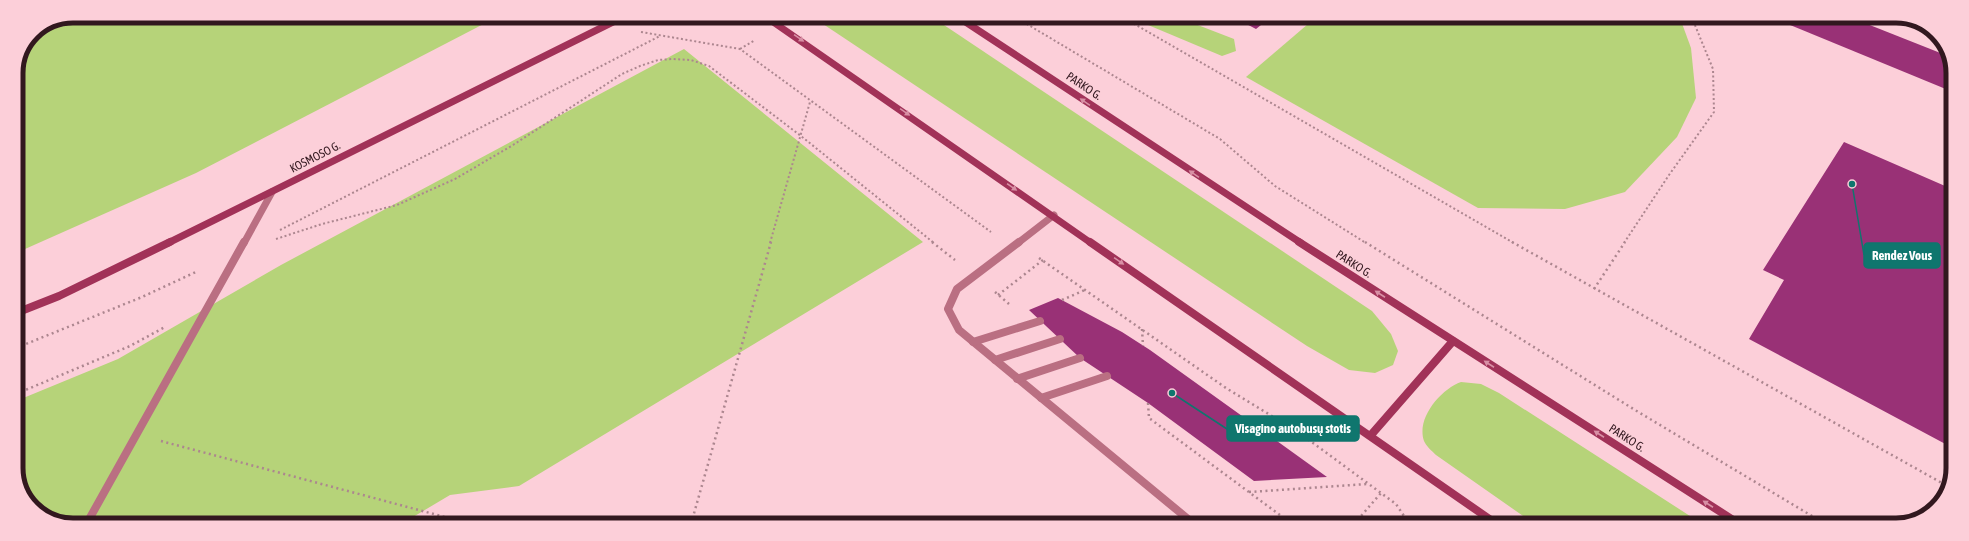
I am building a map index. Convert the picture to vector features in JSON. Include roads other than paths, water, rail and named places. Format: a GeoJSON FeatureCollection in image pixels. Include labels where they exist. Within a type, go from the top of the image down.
{"type":"FeatureCollection","features":[{"type":"Feature","properties":{"kind":"street","name":"KOSMOSO G."},"geometry":{"type":"LineString","coordinates":[[23,310],[59,296],[272,192],[611,23]]}},
{"type":"Feature","properties":{"kind":"street"},"geometry":{"type":"LineString","coordinates":[[775,23],[1370,435],[1485,518]]}},
{"type":"Feature","properties":{"kind":"street","name":"PARKO G."},"geometry":{"type":"LineString","coordinates":[[967,23],[1226,196],[1730,518]]}},
{"type":"Feature","properties":{"kind":"street"},"geometry":{"type":"LineString","coordinates":[[90,518],[272,192]]}},
{"type":"Feature","properties":{"kind":"street"},"geometry":{"type":"LineString","coordinates":[[1054,216],[957,289],[948,309],[959,330],[1187,518]]}},
{"type":"Feature","properties":{"kind":"street"},"geometry":{"type":"LineString","coordinates":[[973,342],[1040,321]]}},
{"type":"Feature","properties":{"kind":"street"},"geometry":{"type":"LineString","coordinates":[[994,360],[1060,338]]}},
{"type":"Feature","properties":{"kind":"street"},"geometry":{"type":"LineString","coordinates":[[1370,435],[1453,341]]}},
{"type":"Feature","properties":{"kind":"street"},"geometry":{"type":"LineString","coordinates":[[1017,379],[1080,358]]}},
{"type":"Feature","properties":{"kind":"street"},"geometry":{"type":"LineString","coordinates":[[1041,398],[1107,376]]}},
{"type":"Feature","properties":{"kind":"place","name":"Rendez Vous"},"geometry":{"type":"Point","coordinates":[1852,184]}},
{"type":"Feature","properties":{"kind":"place","name":"Visagino autobusų stotis"},"geometry":{"type":"Point","coordinates":[1172,393]}}]}
